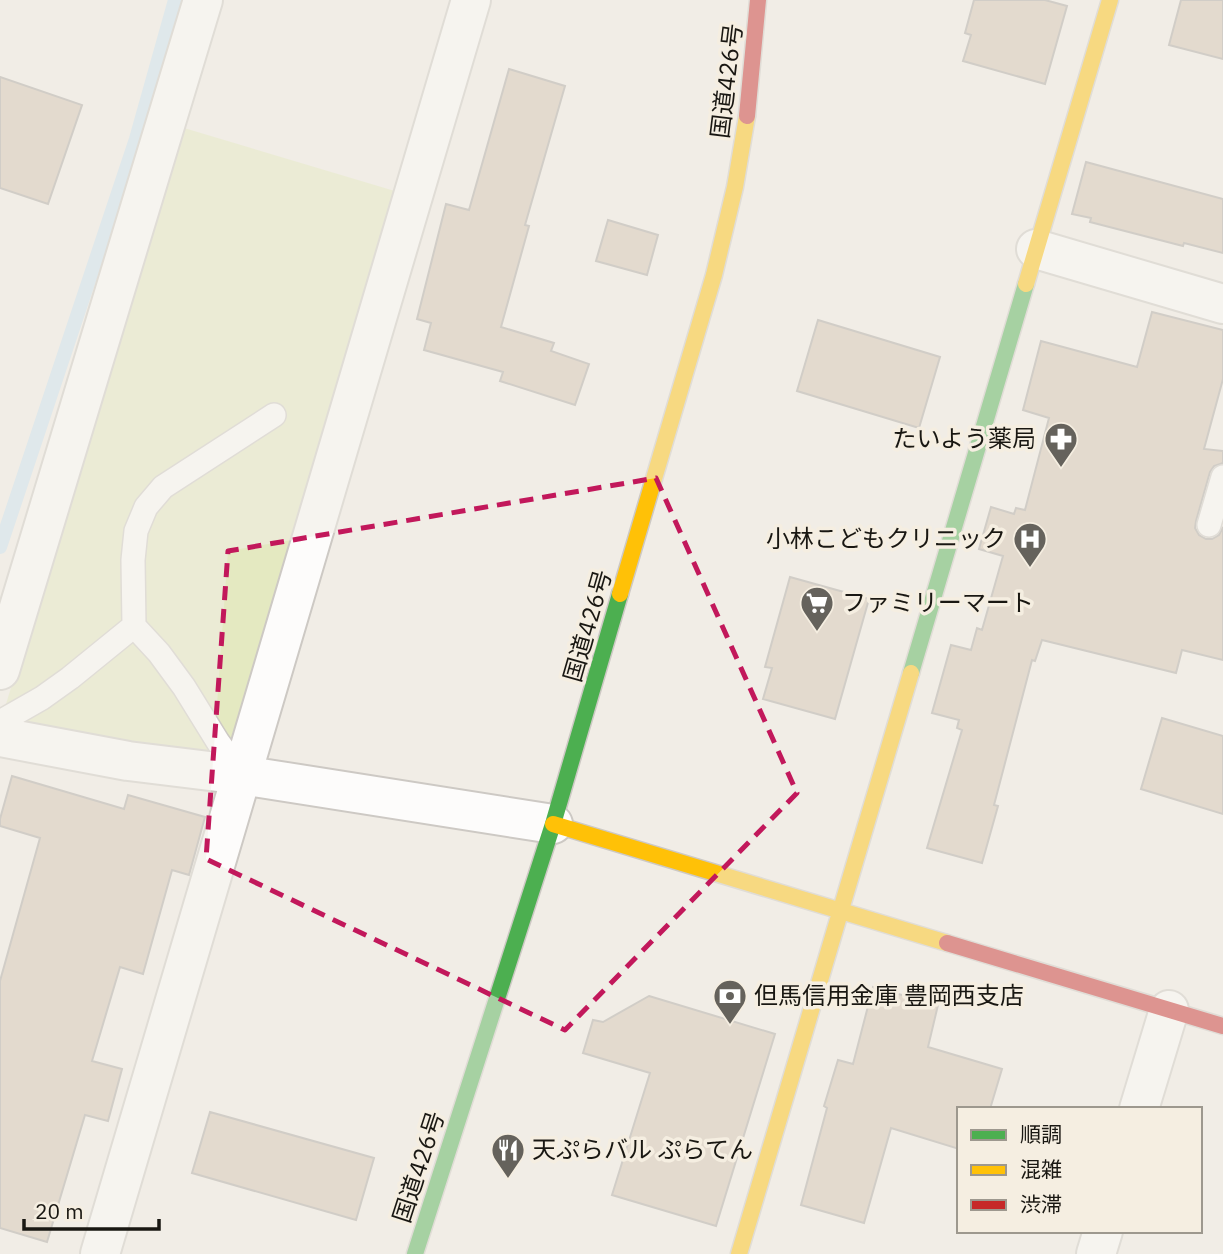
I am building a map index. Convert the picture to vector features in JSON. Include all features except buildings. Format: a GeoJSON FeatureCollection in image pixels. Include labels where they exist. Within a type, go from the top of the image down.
{"type":"FeatureCollection","features":[{"type":"Feature","properties":{"kind":"main road","name":"国道426号"},"geometry":{"type":"LineString","coordinates":[[415,1254],[553,824],[714,275],[745,134],[758,0]]}},
{"type":"Feature","properties":{"kind":"main road"},"geometry":{"type":"LineString","coordinates":[[739,1254],[1110,0]]}},
{"type":"Feature","properties":{"kind":"main road"},"geometry":{"type":"LineString","coordinates":[[553,824],[1223,1026]]}},
{"type":"Feature","properties":{"kind":"street"},"geometry":{"type":"LineString","coordinates":[[0,670],[203,0]]}},
{"type":"Feature","properties":{"kind":"street"},"geometry":{"type":"LineString","coordinates":[[100,1254],[471,0]]}},
{"type":"Feature","properties":{"kind":"street"},"geometry":{"type":"LineString","coordinates":[[1036,249],[1223,304]]}},
{"type":"Feature","properties":{"kind":"street"},"geometry":{"type":"LineString","coordinates":[[0,737],[128,761],[242,775],[553,824]]}},
{"type":"Feature","properties":{"kind":"street"},"geometry":{"type":"LineString","coordinates":[[1140,1107],[1169,1010]]}},
{"type":"Feature","properties":{"kind":"street"},"geometry":{"type":"LineString","coordinates":[[1096,1254],[1101,1233]]}},
{"type":"Feature","properties":{"kind":"lane"},"geometry":{"type":"LineString","coordinates":[[242,775],[184,687],[159,653],[134,626],[133,560],[136,531],[146,507],[163,487],[274,415]]}},
{"type":"Feature","properties":{"kind":"lane"},"geometry":{"type":"LineString","coordinates":[[1209,525],[1223,477]]}},
{"type":"Feature","properties":{"kind":"lane"},"geometry":{"type":"LineString","coordinates":[[0,722],[70,678],[134,626]]}},
{"type":"Feature","properties":{"kind":"highlighted area"},"geometry":{"type":"Polygon","coordinates":[[[656,478],[797,793],[565,1030],[206,859],[228,551],[656,478]]]}},
{"type":"Feature","properties":{"kind":"green space"},"geometry":{"type":"Polygon","coordinates":[[[184,128],[398,192],[234,737],[210,755],[20,730],[6,704],[184,128]]]}},
{"type":"Feature","properties":{"kind":"waterway"},"geometry":{"type":"LineString","coordinates":[[0,547],[136,139],[175,0]]}},
{"type":"Feature","properties":{"kind":"traffic: fast"},"geometry":{"type":"LineString","coordinates":[[911,673],[1026,284]]}},
{"type":"Feature","properties":{"kind":"traffic: fast"},"geometry":{"type":"LineString","coordinates":[[415,1254],[553,824],[620,594]]}},
{"type":"Feature","properties":{"kind":"traffic: slow"},"geometry":{"type":"LineString","coordinates":[[1026,284],[1110,0]]}},
{"type":"Feature","properties":{"kind":"traffic: slow"},"geometry":{"type":"LineString","coordinates":[[620,594],[714,275],[735,187],[747,116]]}},
{"type":"Feature","properties":{"kind":"traffic: slow"},"geometry":{"type":"LineString","coordinates":[[739,1254],[911,673]]}},
{"type":"Feature","properties":{"kind":"traffic: slow"},"geometry":{"type":"LineString","coordinates":[[553,824],[947,943]]}},
{"type":"Feature","properties":{"kind":"traffic: jam"},"geometry":{"type":"LineString","coordinates":[[747,116],[758,0]]}},
{"type":"Feature","properties":{"kind":"traffic: jam"},"geometry":{"type":"LineString","coordinates":[[947,943],[1223,1026]]}},
{"type":"Feature","properties":{"kind":"place","name":"たいよう薬局"},"geometry":{"type":"Point","coordinates":[1061,469]}},
{"type":"Feature","properties":{"kind":"place","name":"小林こどもクリニック"},"geometry":{"type":"Point","coordinates":[1030,569]}},
{"type":"Feature","properties":{"kind":"place","name":"ファミリーマート"},"geometry":{"type":"Point","coordinates":[817,633]}},
{"type":"Feature","properties":{"kind":"place","name":"但馬信用金庫 豊岡西支店"},"geometry":{"type":"Point","coordinates":[730,1026]}},
{"type":"Feature","properties":{"kind":"place","name":"天ぷらバル ぷらてん"},"geometry":{"type":"Point","coordinates":[508,1180]}}]}
